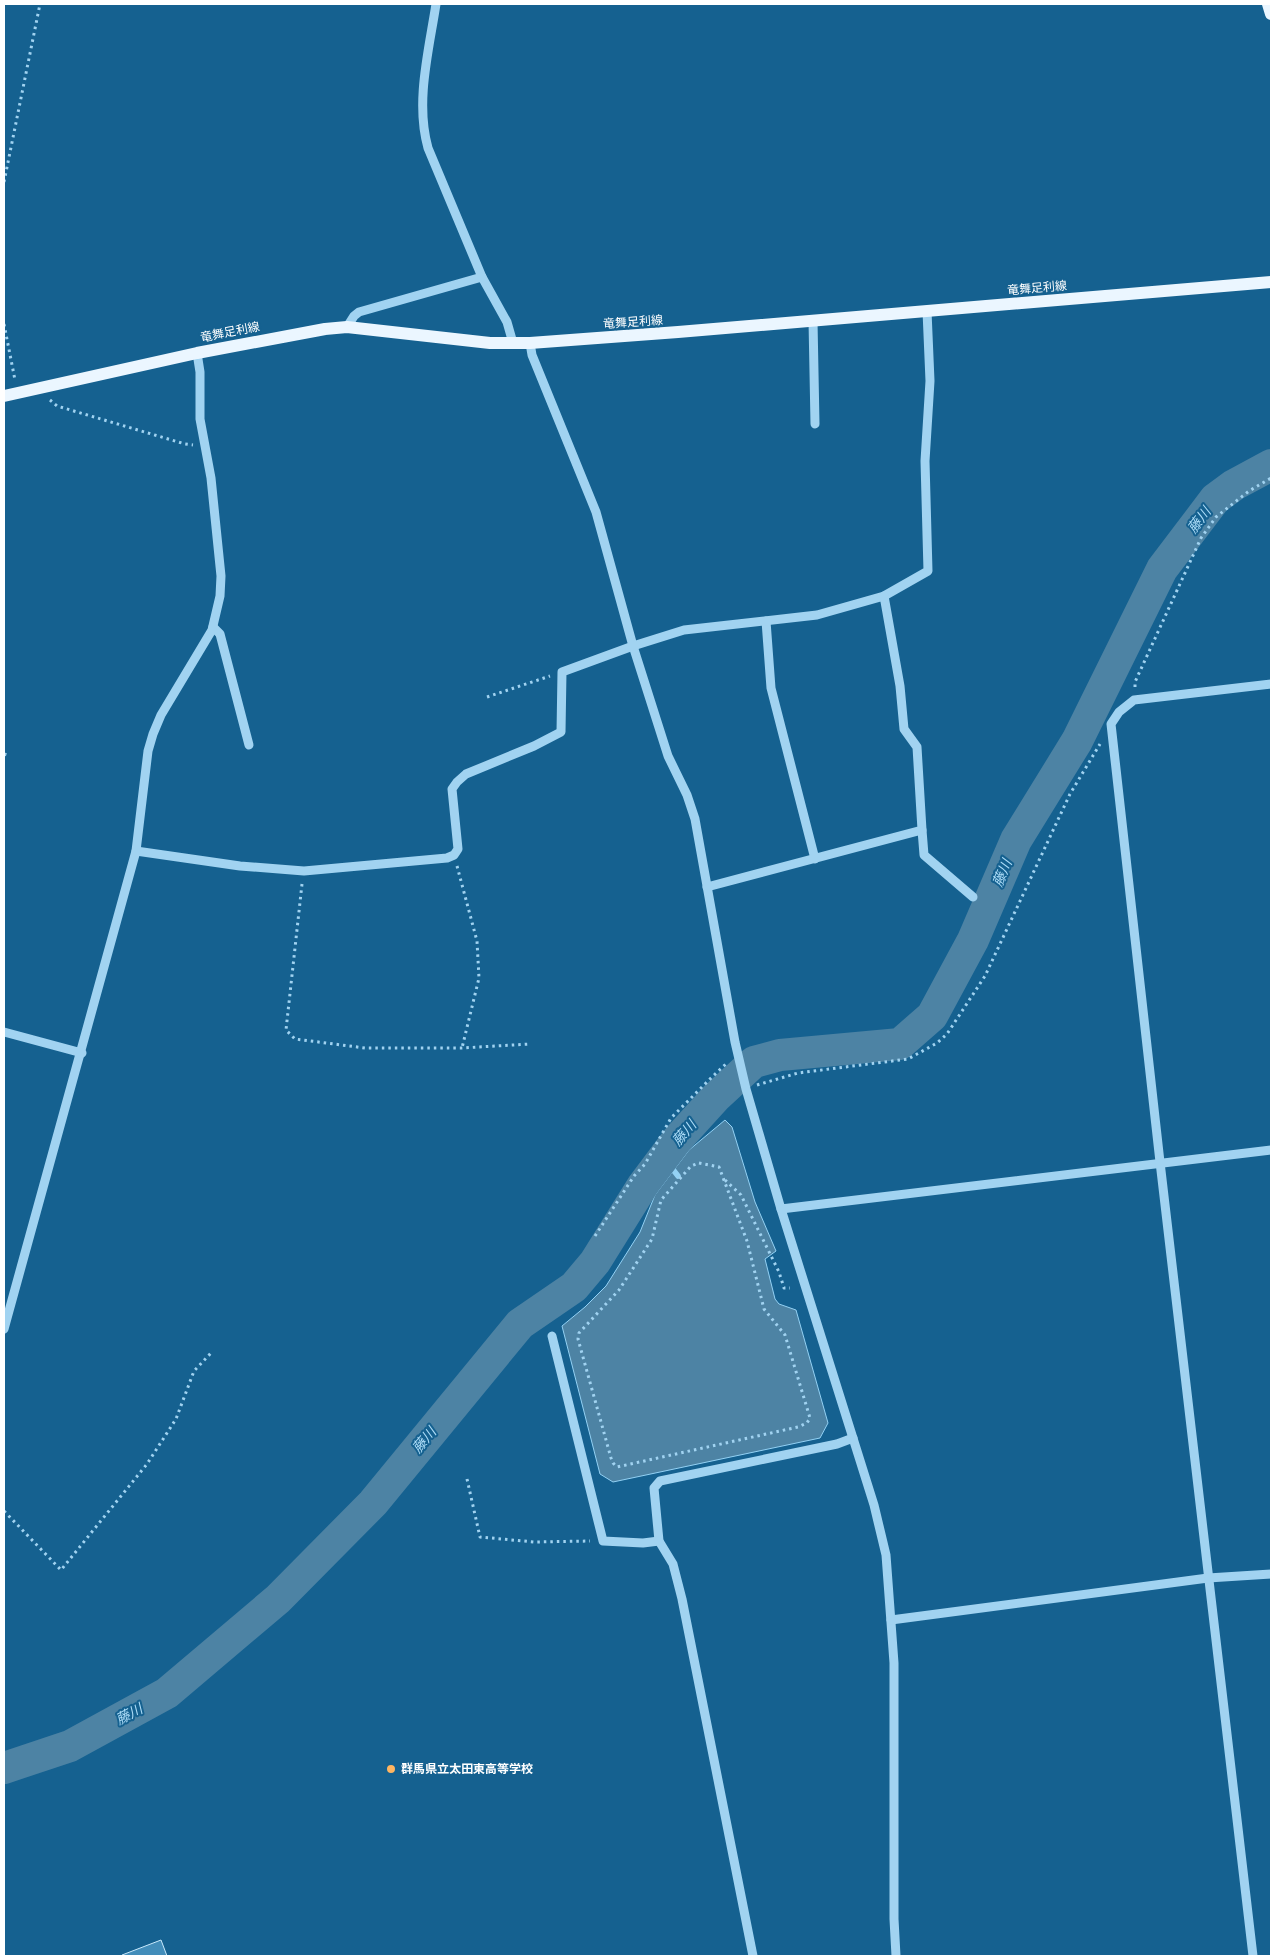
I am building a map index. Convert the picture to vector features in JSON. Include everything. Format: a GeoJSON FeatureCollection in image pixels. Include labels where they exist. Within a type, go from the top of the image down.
{"type":"FeatureCollection","features":[{"type":"Feature","properties":{"kind":"main road"},"geometry":{"type":"LineString","coordinates":[[1268,4],[1271,14]]}},
{"type":"Feature","properties":{"kind":"main road","name":"竜舞足利線"},"geometry":{"type":"LineString","coordinates":[[4,396],[197,353],[292,334],[347,327],[490,343],[530,343],[1271,282]]}},
{"type":"Feature","properties":{"kind":"street"},"geometry":{"type":"LineString","coordinates":[[436,4],[423,101],[424,134],[428,148],[482,277],[507,322],[513,342]]}},
{"type":"Feature","properties":{"kind":"street"},"geometry":{"type":"LineString","coordinates":[[347,327],[354,316],[367,309],[482,277]]}},
{"type":"Feature","properties":{"kind":"street"},"geometry":{"type":"LineString","coordinates":[[136,851],[240,866],[304,871],[447,858],[454,855],[458,848],[452,789],[466,774],[534,746],[561,732],[562,672],[684,630],[817,615],[884,596],[928,571],[925,461],[930,381],[927,311]]}},
{"type":"Feature","properties":{"kind":"street"},"geometry":{"type":"LineString","coordinates":[[813,321],[815,424]]}},
{"type":"Feature","properties":{"kind":"street"},"geometry":{"type":"LineString","coordinates":[[530,343],[532,355],[596,512],[633,646],[668,756],[687,796],[694,819],[745,1086],[781,1209],[874,1505],[886,1555],[894,1663],[894,1919],[896,1956]]}},
{"type":"Feature","properties":{"kind":"street"},"geometry":{"type":"LineString","coordinates":[[4,1329],[82,1053],[136,851],[148,750],[161,715],[213,627],[220,596],[221,576],[211,478],[200,419],[200,372],[197,353]]}},
{"type":"Feature","properties":{"kind":"street"},"geometry":{"type":"LineString","coordinates":[[884,596],[900,686],[904,729],[917,747],[924,855],[973,897]]}},
{"type":"Feature","properties":{"kind":"street"},"geometry":{"type":"LineString","coordinates":[[766,621],[771,688],[815,859]]}},
{"type":"Feature","properties":{"kind":"street"},"geometry":{"type":"LineString","coordinates":[[213,627],[220,634],[250,745]]}},
{"type":"Feature","properties":{"kind":"street"},"geometry":{"type":"LineString","coordinates":[[1253,1956],[1111,724],[1119,712],[1134,700],[1271,684]]}},
{"type":"Feature","properties":{"kind":"street"},"geometry":{"type":"LineString","coordinates":[[707,887],[922,830]]}},
{"type":"Feature","properties":{"kind":"street"},"geometry":{"type":"LineString","coordinates":[[4,1032],[82,1053]]}},
{"type":"Feature","properties":{"kind":"street"},"geometry":{"type":"LineString","coordinates":[[781,1209],[1271,1150]]}},
{"type":"Feature","properties":{"kind":"street"},"geometry":{"type":"LineString","coordinates":[[552,1336],[603,1541],[643,1543],[659,1541]]}},
{"type":"Feature","properties":{"kind":"street"},"geometry":{"type":"LineString","coordinates":[[753,1956],[682,1599],[673,1564],[659,1541],[654,1488],[660,1481],[837,1444],[853,1438]]}},
{"type":"Feature","properties":{"kind":"street"},"geometry":{"type":"LineString","coordinates":[[891,1620],[1208,1578],[1271,1574]]}},
{"type":"Feature","properties":{"kind":"path"},"geometry":{"type":"LineString","coordinates":[[4,182],[40,4]]}},
{"type":"Feature","properties":{"kind":"path"},"geometry":{"type":"LineString","coordinates":[[4,324],[18,393]]}},
{"type":"Feature","properties":{"kind":"path"},"geometry":{"type":"LineString","coordinates":[[39,388],[57,406],[185,444],[204,443]]}},
{"type":"Feature","properties":{"kind":"path"},"geometry":{"type":"LineString","coordinates":[[1134,700],[1135,682],[1201,538],[1216,517],[1249,491],[1271,478]]}},
{"type":"Feature","properties":{"kind":"path"},"geometry":{"type":"LineString","coordinates":[[487,697],[562,672]]}},
{"type":"Feature","properties":{"kind":"path"},"geometry":{"type":"LineString","coordinates":[[745,1086],[798,1073],[908,1059],[938,1043],[947,1034],[985,976],[1070,794],[1111,724]]}},
{"type":"Feature","properties":{"kind":"path"},"geometry":{"type":"LineString","coordinates":[[4,754],[10,756]]}},
{"type":"Feature","properties":{"kind":"path"},"geometry":{"type":"LineString","coordinates":[[454,855],[477,941],[479,978],[462,1048]]}},
{"type":"Feature","properties":{"kind":"path"},"geometry":{"type":"LineString","coordinates":[[304,871],[286,1030],[295,1039],[365,1048],[462,1048],[531,1044]]}},
{"type":"Feature","properties":{"kind":"path"},"geometry":{"type":"LineString","coordinates":[[595,1236],[634,1176],[645,1164],[672,1118],[712,1076],[738,1054]]}},
{"type":"Feature","properties":{"kind":"path"},"geometry":{"type":"LineString","coordinates":[[725,1180],[747,1241],[764,1309],[785,1335],[810,1418],[807,1423],[798,1427],[617,1466],[613,1463],[578,1339],[579,1333],[619,1290],[652,1239],[661,1200],[691,1166],[699,1163],[719,1167],[725,1180],[742,1195],[779,1272],[784,1288],[790,1288]]}},
{"type":"Feature","properties":{"kind":"path"},"geometry":{"type":"LineString","coordinates":[[4,1511],[61,1570],[146,1464],[176,1419],[194,1370],[211,1353]]}},
{"type":"Feature","properties":{"kind":"path"},"geometry":{"type":"LineString","coordinates":[[467,1479],[480,1537],[534,1542],[603,1541]]}},
{"type":"Feature","properties":{"kind":"water"},"geometry":{"type":"Polygon","coordinates":[[[725,1120],[732,1127],[755,1202],[776,1251],[765,1259],[775,1299],[779,1304],[796,1310],[828,1423],[820,1438],[613,1482],[600,1474],[562,1326],[606,1286],[640,1232],[655,1195],[689,1150],[725,1120]]]}},
{"type":"Feature","properties":{"kind":"building"},"geometry":{"type":"Polygon","coordinates":[[[161,1940],[167,1956],[122,1956],[122,1955],[161,1940]]]}},
{"type":"Feature","properties":{"kind":"waterway","name":"藤川"},"geometry":{"type":"LineString","coordinates":[[4,1768],[70,1746],[167,1693],[278,1599],[373,1503],[520,1324],[574,1287],[595,1262],[643,1185],[676,1141],[716,1097],[754,1062],[780,1055],[900,1044],[932,1016],[973,940],[1016,840],[1077,741],[1162,569],[1215,499],[1234,485],[1271,465]]}},
{"type":"Feature","properties":{"kind":"waterway"},"geometry":{"type":"LineString","coordinates":[[716,1097],[719,1108]]}},
{"type":"Feature","properties":{"kind":"waterway"},"geometry":{"type":"LineString","coordinates":[[664,1158],[678,1176]]}},
{"type":"Feature","properties":{"kind":"place","name":"群馬県立太田東高等学校"},"geometry":{"type":"Point","coordinates":[391,1769]}}]}
